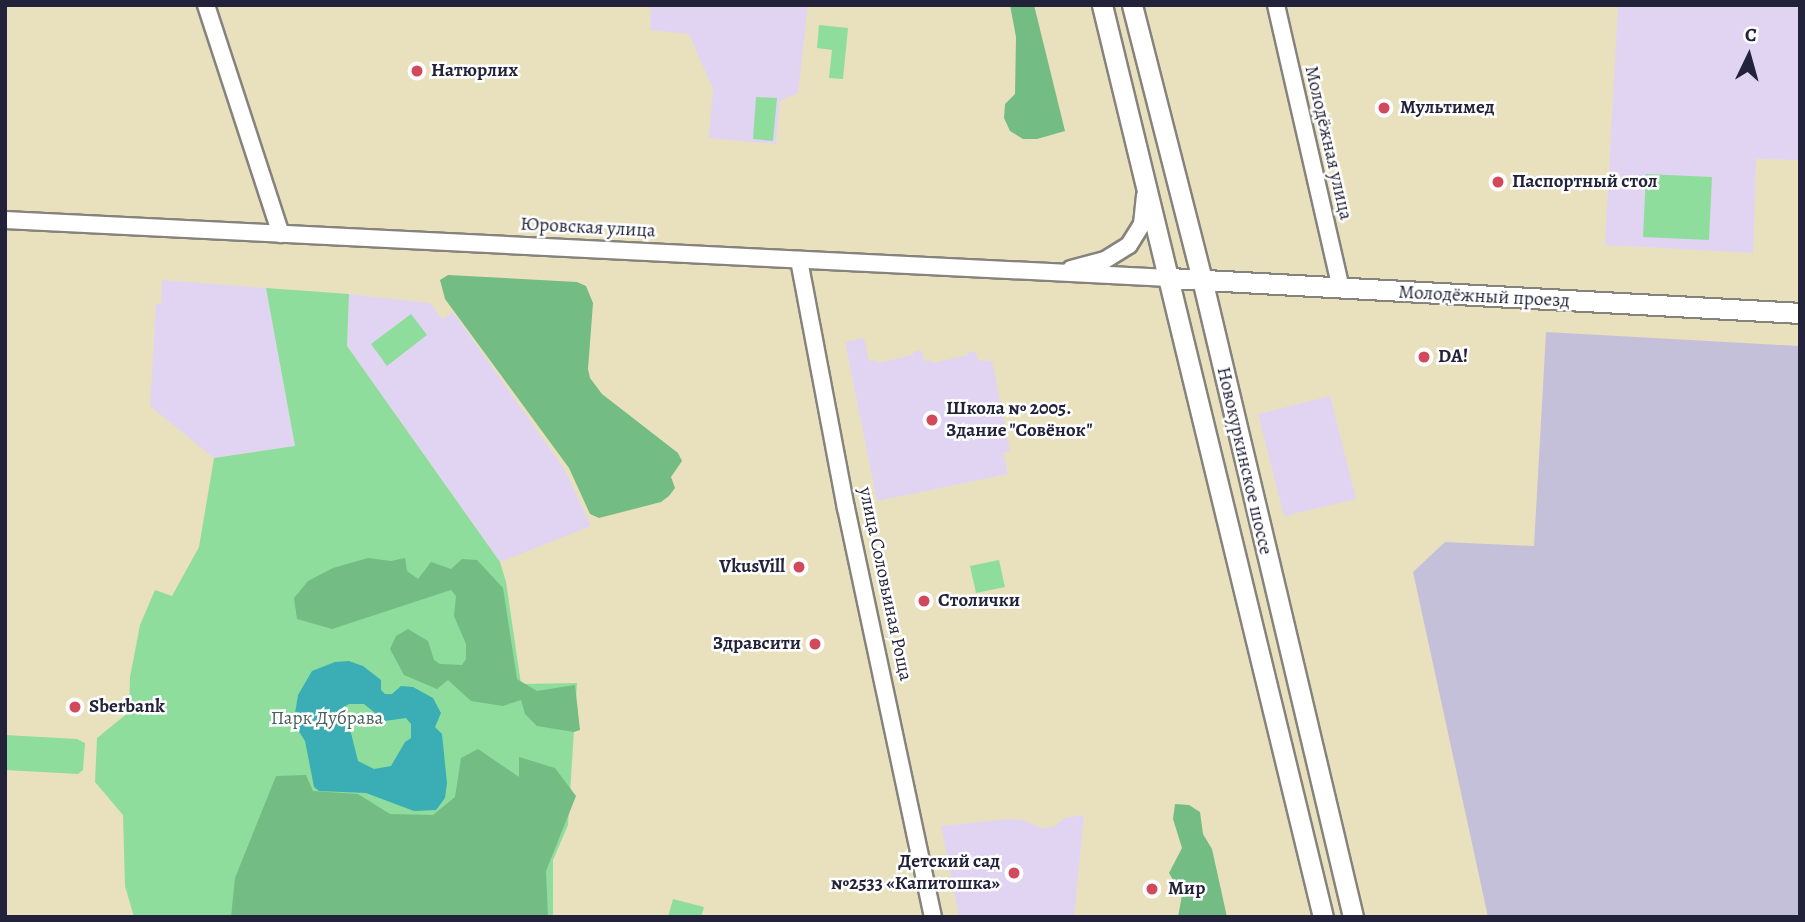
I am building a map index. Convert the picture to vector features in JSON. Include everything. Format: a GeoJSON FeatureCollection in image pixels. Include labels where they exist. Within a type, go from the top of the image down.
{"type":"FeatureCollection","features":[{"type":"Feature","properties":{"kind":"main road","name":"Новокуркинское шоссе"},"geometry":{"type":"LineString","coordinates":[[1102,5],[1323,917]]}},
{"type":"Feature","properties":{"kind":"main road","name":"Новокуркинское шоссе"},"geometry":{"type":"LineString","coordinates":[[1132,5],[1202,279],[1353,917]]}},
{"type":"Feature","properties":{"kind":"main road","name":"Молодёжный проезд"},"geometry":{"type":"LineString","coordinates":[[1169,278],[1800,313]]}},
{"type":"Feature","properties":{"kind":"street"},"geometry":{"type":"LineString","coordinates":[[206,5],[281,234]]}},
{"type":"Feature","properties":{"kind":"street","name":"Молодёжная улица"},"geometry":{"type":"LineString","coordinates":[[1276,5],[1341,289]]}},
{"type":"Feature","properties":{"kind":"street"},"geometry":{"type":"LineString","coordinates":[[1051,273],[1105,260],[1129,245],[1142,224],[1147,183]]}},
{"type":"Feature","properties":{"kind":"street","name":"Юровская улица"},"geometry":{"type":"LineString","coordinates":[[5,220],[1169,278]]}},
{"type":"Feature","properties":{"kind":"street","name":"улица Соловьиная Роща"},"geometry":{"type":"LineString","coordinates":[[799,260],[846,508],[933,917]]}},
{"type":"Feature","properties":{"kind":"shaded area"},"geometry":{"type":"Polygon","coordinates":[[[651,5],[808,5],[798,93],[780,101],[776,144],[709,138],[713,89],[689,34],[650,30],[651,5]]]}},
{"type":"Feature","properties":{"kind":"shaded area"},"geometry":{"type":"Polygon","coordinates":[[[1618,5],[1800,5],[1800,160],[1756,159],[1753,253],[1605,245],[1618,5]]]}},
{"type":"Feature","properties":{"kind":"shaded area"},"geometry":{"type":"Polygon","coordinates":[[[162,280],[266,288],[295,446],[214,458],[150,406],[156,304],[161,304],[162,280]]]}},
{"type":"Feature","properties":{"kind":"shaded area"},"geometry":{"type":"Polygon","coordinates":[[[349,294],[430,303],[442,319],[453,312],[565,470],[591,526],[500,562],[347,346],[349,294]]]}},
{"type":"Feature","properties":{"kind":"shaded area"},"geometry":{"type":"Polygon","coordinates":[[[1546,332],[1800,346],[1800,917],[1488,917],[1413,572],[1445,542],[1534,546],[1546,332]]]}},
{"type":"Feature","properties":{"kind":"shaded area","name":"Школа № 2005. Здание \"Совёнок\""},"geometry":{"type":"Polygon","coordinates":[[[864,338],[869,361],[876,360],[877,363],[913,355],[913,352],[921,350],[924,361],[931,360],[932,363],[975,351],[978,360],[992,361],[1010,451],[1003,452],[1008,474],[877,501],[845,342],[864,338]]]}},
{"type":"Feature","properties":{"kind":"shaded area"},"geometry":{"type":"Polygon","coordinates":[[[1330,396],[1356,499],[1284,516],[1258,414],[1330,396]]]}},
{"type":"Feature","properties":{"kind":"shaded area","name":"Детский сад №2533 «Капитошка»"},"geometry":{"type":"Polygon","coordinates":[[[1084,815],[1074,917],[959,917],[941,826],[1008,819],[1023,820],[1042,828],[1053,827],[1065,818],[1084,815]]]}},
{"type":"Feature","properties":{"kind":"green space"},"geometry":{"type":"Polygon","coordinates":[[[1010,5],[1034,5],[1065,131],[1037,139],[1023,139],[1010,131],[1004,118],[1005,104],[1015,94],[1016,37],[1010,5]]]}},
{"type":"Feature","properties":{"kind":"green space"},"geometry":{"type":"Polygon","coordinates":[[[819,25],[848,28],[843,79],[829,78],[832,50],[817,48],[819,25]]]}},
{"type":"Feature","properties":{"kind":"green space"},"geometry":{"type":"Polygon","coordinates":[[[756,97],[777,98],[773,141],[753,139],[756,97]]]}},
{"type":"Feature","properties":{"kind":"green space"},"geometry":{"type":"Polygon","coordinates":[[[1646,174],[1712,177],[1709,240],[1643,237],[1646,174]]]}},
{"type":"Feature","properties":{"kind":"green space"},"geometry":{"type":"Polygon","coordinates":[[[448,275],[577,282],[586,286],[593,303],[588,369],[590,378],[602,394],[678,453],[682,461],[671,477],[675,488],[669,496],[661,502],[599,518],[590,514],[569,468],[445,299],[440,280],[448,275]]]}},
{"type":"Feature","properties":{"kind":"green space","name":"Парк Дубрава"},"geometry":{"type":"Polygon","coordinates":[[[266,288],[349,294],[347,346],[500,562],[506,582],[521,684],[577,683],[568,825],[553,860],[553,917],[134,917],[125,886],[123,815],[95,782],[97,738],[129,712],[130,677],[140,625],[155,590],[172,596],[199,547],[214,458],[295,446],[266,288]]]}},
{"type":"Feature","properties":{"kind":"green space"},"geometry":{"type":"Polygon","coordinates":[[[411,314],[427,335],[387,366],[371,344],[411,314]]]}},
{"type":"Feature","properties":{"kind":"green space"},"geometry":{"type":"Polygon","coordinates":[[[368,558],[391,561],[405,558],[407,571],[418,579],[431,562],[451,569],[462,559],[477,560],[503,588],[517,679],[537,691],[575,685],[580,730],[574,732],[537,726],[525,714],[521,700],[503,706],[471,701],[448,680],[437,689],[404,675],[390,649],[396,636],[408,629],[428,641],[434,660],[440,664],[462,665],[466,659],[466,644],[454,616],[456,596],[451,590],[332,629],[297,619],[294,598],[308,581],[333,568],[368,558]]]}},
{"type":"Feature","properties":{"kind":"green space"},"geometry":{"type":"Polygon","coordinates":[[[999,560],[1005,587],[976,593],[970,566],[999,560]]]}},
{"type":"Feature","properties":{"kind":"green space"},"geometry":{"type":"Polygon","coordinates":[[[5,735],[77,739],[85,743],[83,770],[78,774],[5,770],[5,735]]]}},
{"type":"Feature","properties":{"kind":"green space"},"geometry":{"type":"Polygon","coordinates":[[[478,749],[519,777],[519,757],[555,768],[576,796],[546,871],[548,917],[231,917],[235,878],[276,776],[306,775],[313,791],[358,794],[390,814],[433,815],[455,797],[461,758],[478,749]]]}},
{"type":"Feature","properties":{"kind":"green space"},"geometry":{"type":"Polygon","coordinates":[[[1175,804],[1189,805],[1200,812],[1203,834],[1212,849],[1227,917],[1178,917],[1182,895],[1169,873],[1182,848],[1173,819],[1175,804]]]}},
{"type":"Feature","properties":{"kind":"green space"},"geometry":{"type":"Polygon","coordinates":[[[673,899],[704,907],[701,917],[668,917],[673,899]]]}},
{"type":"Feature","properties":{"kind":"water"},"geometry":{"type":"Polygon","coordinates":[[[349,661],[363,666],[381,680],[381,690],[385,694],[392,694],[401,686],[413,687],[433,698],[441,713],[435,727],[442,734],[447,783],[445,798],[436,810],[414,811],[366,793],[319,791],[314,787],[305,741],[298,730],[295,713],[298,695],[312,671],[335,662],[349,661]],[[349,704],[342,708],[341,722],[351,733],[358,761],[374,769],[391,766],[405,742],[411,738],[411,724],[406,718],[385,721],[364,704],[349,704]]]}},
{"type":"Feature","properties":{"kind":"place","name":"Натюрлих"},"geometry":{"type":"Point","coordinates":[417,71]}},
{"type":"Feature","properties":{"kind":"place","name":"Мультимед"},"geometry":{"type":"Point","coordinates":[1384,108]}},
{"type":"Feature","properties":{"kind":"place","name":"Паспортный стол"},"geometry":{"type":"Point","coordinates":[1498,182]}},
{"type":"Feature","properties":{"kind":"place","name":"DA!"},"geometry":{"type":"Point","coordinates":[1424,357]}},
{"type":"Feature","properties":{"kind":"place","name":"Школа № 2005. Здание \"Совёнок\""},"geometry":{"type":"Point","coordinates":[932,420]}},
{"type":"Feature","properties":{"kind":"place","name":"VkusVill"},"geometry":{"type":"Point","coordinates":[799,567]}},
{"type":"Feature","properties":{"kind":"place","name":"Столички"},"geometry":{"type":"Point","coordinates":[924,601]}},
{"type":"Feature","properties":{"kind":"place","name":"Здравсити"},"geometry":{"type":"Point","coordinates":[815,644]}},
{"type":"Feature","properties":{"kind":"place","name":"Sberbank"},"geometry":{"type":"Point","coordinates":[75,707]}},
{"type":"Feature","properties":{"kind":"place","name":"Детский сад №2533 «Капитошка»"},"geometry":{"type":"Point","coordinates":[1014,873]}},
{"type":"Feature","properties":{"kind":"place","name":"Мир"},"geometry":{"type":"Point","coordinates":[1152,889]}}]}
